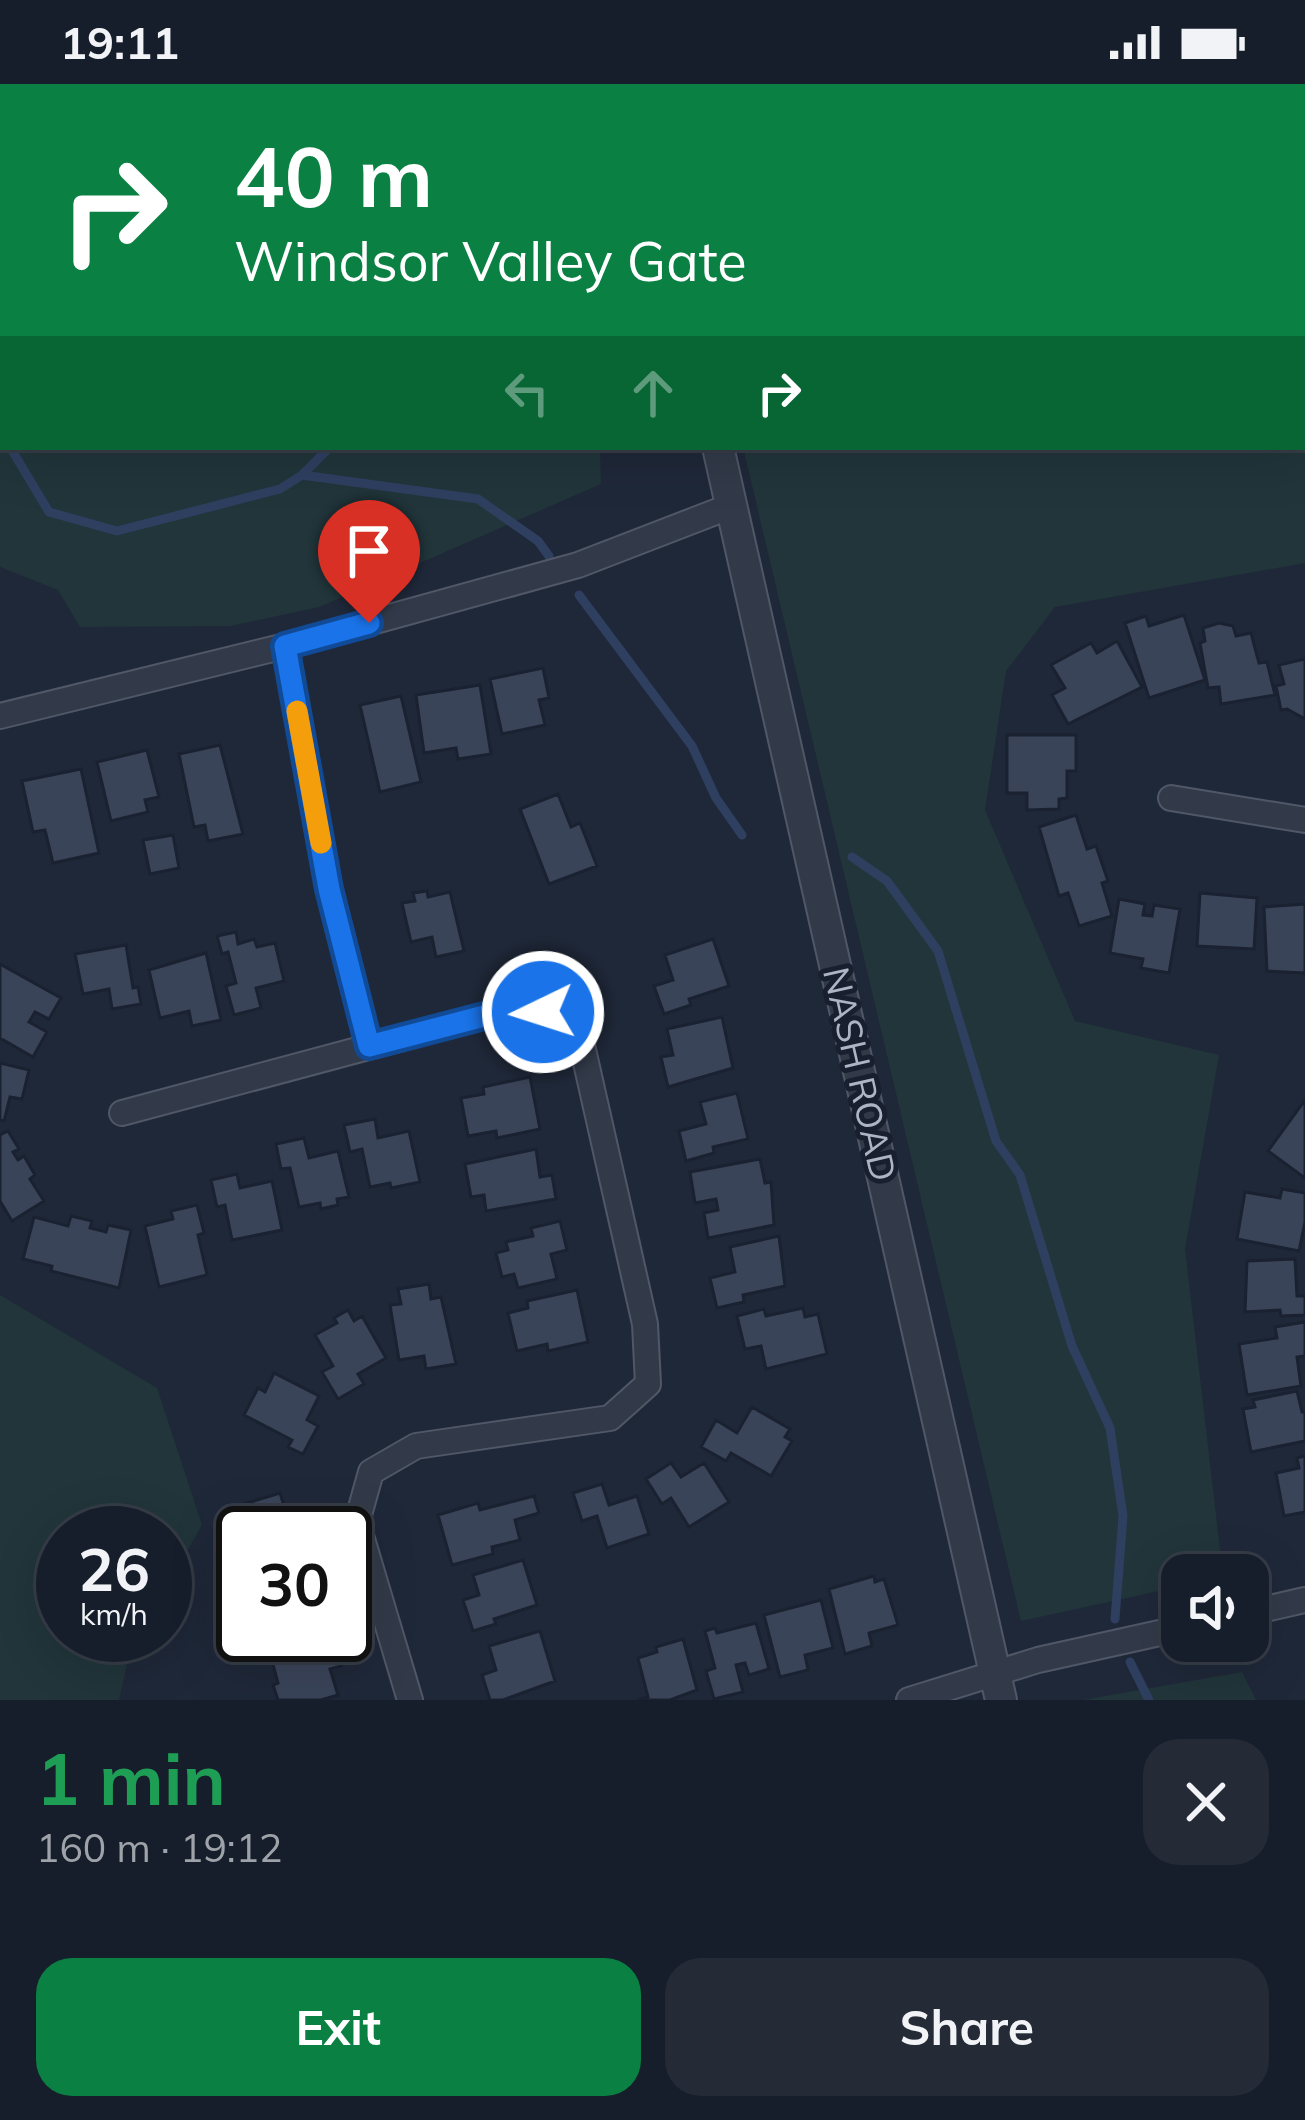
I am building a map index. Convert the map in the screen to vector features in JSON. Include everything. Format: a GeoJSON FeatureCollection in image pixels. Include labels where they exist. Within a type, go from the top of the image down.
{"type":"FeatureCollection","features":[{"type":"Feature","properties":{"kind":"street","name":"NASH ROAD"},"geometry":{"type":"LineString","coordinates":[[719,450],[998,1686]]}},
{"type":"Feature","properties":{"kind":"street"},"geometry":{"type":"LineString","coordinates":[[0,716],[285,646],[578,565],[731,506]]}},
{"type":"Feature","properties":{"kind":"street"},"geometry":{"type":"LineString","coordinates":[[285,646],[329,889],[369,1046]]}},
{"type":"Feature","properties":{"kind":"street"},"geometry":{"type":"LineString","coordinates":[[1172,798],[1305,820]]}},
{"type":"Feature","properties":{"kind":"street"},"geometry":{"type":"LineString","coordinates":[[122,1113],[488,1015],[543,1012],[582,1045],[645,1324],[648,1384],[610,1418],[416,1447],[371,1472],[357,1522],[410,1700]]}},
{"type":"Feature","properties":{"kind":"street"},"geometry":{"type":"LineString","coordinates":[[1269,1608],[1305,1600]]}},
{"type":"Feature","properties":{"kind":"street"},"geometry":{"type":"LineString","coordinates":[[909,1700],[998,1686],[1161,1635]]}},
{"type":"Feature","properties":{"kind":"green space"},"geometry":{"type":"Polygon","coordinates":[[[0,450],[600,450],[601,484],[319,607],[230,626],[80,627],[58,590],[0,567],[0,450]]]}},
{"type":"Feature","properties":{"kind":"green space"},"geometry":{"type":"Polygon","coordinates":[[[744,450],[1305,450],[1305,563],[1055,607],[1006,671],[985,810],[1075,1021],[1219,1055],[1185,1249],[1221,1554],[1161,1554],[1161,1591],[1021,1621],[744,450]]]}},
{"type":"Feature","properties":{"kind":"green space"},"geometry":{"type":"Polygon","coordinates":[[[0,1295],[157,1388],[202,1525],[192,1542],[192,1506],[36,1506],[36,1662],[127,1662],[119,1700],[0,1700],[0,1295]]]}},
{"type":"Feature","properties":{"kind":"green space"},"geometry":{"type":"Polygon","coordinates":[[[1242,1672],[1256,1700],[1083,1700],[1242,1672]]]}},
{"type":"Feature","properties":{"kind":"building"},"geometry":{"type":"Polygon","coordinates":[[[1184,615],[1205,680],[1149,698],[1125,623],[1146,616],[1149,626],[1184,615]]]}},
{"type":"Feature","properties":{"kind":"building"},"geometry":{"type":"Polygon","coordinates":[[[1219,623],[1233,626],[1236,636],[1251,633],[1259,663],[1267,662],[1275,695],[1221,704],[1219,687],[1208,688],[1200,643],[1205,641],[1203,628],[1219,623]]]}},
{"type":"Feature","properties":{"kind":"building"},"geometry":{"type":"Polygon","coordinates":[[[1117,641],[1142,687],[1068,724],[1052,695],[1065,688],[1051,665],[1091,643],[1097,653],[1117,641]]]}},
{"type":"Feature","properties":{"kind":"building"},"geometry":{"type":"Polygon","coordinates":[[[1305,659],[1305,719],[1281,710],[1276,686],[1284,684],[1279,665],[1305,659]]]}},
{"type":"Feature","properties":{"kind":"building"},"geometry":{"type":"Polygon","coordinates":[[[543,668],[549,698],[539,700],[545,725],[502,734],[490,679],[543,668]]]}},
{"type":"Feature","properties":{"kind":"building"},"geometry":{"type":"Polygon","coordinates":[[[480,685],[491,754],[458,759],[456,748],[424,753],[416,695],[480,685]]]}},
{"type":"Feature","properties":{"kind":"building"},"geometry":{"type":"Polygon","coordinates":[[[401,696],[421,782],[380,792],[360,705],[401,696]]]}},
{"type":"Feature","properties":{"kind":"building"},"geometry":{"type":"Polygon","coordinates":[[[1007,735],[1076,735],[1076,771],[1067,771],[1067,798],[1059,799],[1059,809],[1027,810],[1027,793],[1007,793],[1007,735]]]}},
{"type":"Feature","properties":{"kind":"building"},"geometry":{"type":"Polygon","coordinates":[[[220,745],[243,834],[208,841],[205,825],[194,827],[179,754],[220,745]]]}},
{"type":"Feature","properties":{"kind":"building"},"geometry":{"type":"Polygon","coordinates":[[[147,750],[159,797],[145,800],[148,812],[111,821],[97,762],[147,750]]]}},
{"type":"Feature","properties":{"kind":"building"},"geometry":{"type":"Polygon","coordinates":[[[81,769],[99,853],[53,863],[45,830],[33,832],[22,781],[81,769]]]}},
{"type":"Feature","properties":{"kind":"building"},"geometry":{"type":"Polygon","coordinates":[[[558,794],[571,827],[580,823],[597,866],[549,884],[520,809],[558,794]]]}},
{"type":"Feature","properties":{"kind":"building"},"geometry":{"type":"Polygon","coordinates":[[[1076,815],[1087,849],[1096,846],[1108,881],[1102,883],[1112,916],[1079,926],[1068,893],[1059,896],[1039,827],[1076,815]]]}},
{"type":"Feature","properties":{"kind":"building"},"geometry":{"type":"Polygon","coordinates":[[[173,835],[179,868],[150,874],[143,840],[173,835]]]}},
{"type":"Feature","properties":{"kind":"building"},"geometry":{"type":"Polygon","coordinates":[[[427,891],[428,897],[450,892],[464,951],[436,957],[432,937],[411,942],[402,903],[415,901],[413,893],[427,891]]]}},
{"type":"Feature","properties":{"kind":"building"},"geometry":{"type":"Polygon","coordinates":[[[1200,893],[1257,898],[1254,949],[1197,946],[1200,893]]]}},
{"type":"Feature","properties":{"kind":"building"},"geometry":{"type":"Polygon","coordinates":[[[1119,899],[1145,904],[1143,915],[1152,916],[1154,905],[1180,909],[1169,973],[1141,968],[1143,959],[1110,953],[1119,899]]]}},
{"type":"Feature","properties":{"kind":"building"},"geometry":{"type":"Polygon","coordinates":[[[1305,904],[1305,973],[1267,971],[1264,907],[1305,904]]]}},
{"type":"Feature","properties":{"kind":"building"},"geometry":{"type":"Polygon","coordinates":[[[236,932],[238,944],[254,939],[257,947],[275,943],[284,981],[256,988],[261,1008],[234,1015],[226,986],[236,983],[228,952],[222,954],[217,936],[236,932]]]}},
{"type":"Feature","properties":{"kind":"building"},"geometry":{"type":"Polygon","coordinates":[[[713,939],[729,986],[689,999],[691,1005],[664,1014],[654,986],[673,980],[665,955],[713,939]]]}},
{"type":"Feature","properties":{"kind":"building"},"geometry":{"type":"Polygon","coordinates":[[[126,945],[133,988],[138,987],[141,1004],[112,1009],[109,989],[83,994],[75,954],[126,945]]]}},
{"type":"Feature","properties":{"kind":"building"},"geometry":{"type":"Polygon","coordinates":[[[206,953],[221,1020],[192,1026],[189,1011],[160,1018],[149,970],[206,953]]]}},
{"type":"Feature","properties":{"kind":"building"},"geometry":{"type":"Polygon","coordinates":[[[0,964],[61,998],[49,1019],[35,1012],[29,1022],[47,1032],[33,1057],[0,1038],[0,964]]]}},
{"type":"Feature","properties":{"kind":"building"},"geometry":{"type":"Polygon","coordinates":[[[722,1017],[733,1068],[668,1087],[661,1057],[673,1055],[667,1029],[722,1017]]]}},
{"type":"Feature","properties":{"kind":"building"},"geometry":{"type":"Polygon","coordinates":[[[0,1063],[29,1070],[22,1099],[10,1097],[4,1121],[0,1120],[0,1063]]]}},
{"type":"Feature","properties":{"kind":"building"},"geometry":{"type":"Polygon","coordinates":[[[530,1077],[540,1129],[497,1138],[496,1131],[468,1136],[461,1098],[484,1094],[483,1087],[530,1077]]]}},
{"type":"Feature","properties":{"kind":"building"},"geometry":{"type":"Polygon","coordinates":[[[737,1093],[748,1139],[713,1147],[714,1153],[686,1161],[679,1131],[706,1124],[700,1102],[737,1093]]]}},
{"type":"Feature","properties":{"kind":"building"},"geometry":{"type":"Polygon","coordinates":[[[1305,1100],[1305,1178],[1268,1151],[1305,1100]]]}},
{"type":"Feature","properties":{"kind":"building"},"geometry":{"type":"Polygon","coordinates":[[[375,1119],[378,1138],[409,1131],[420,1182],[370,1187],[362,1149],[350,1152],[344,1125],[375,1119]]]}},
{"type":"Feature","properties":{"kind":"building"},"geometry":{"type":"Polygon","coordinates":[[[8,1131],[19,1149],[13,1152],[18,1160],[24,1156],[35,1175],[30,1179],[44,1201],[12,1221],[0,1201],[0,1135],[8,1131]]]}},
{"type":"Feature","properties":{"kind":"building"},"geometry":{"type":"Polygon","coordinates":[[[304,1138],[309,1158],[338,1151],[349,1197],[337,1199],[338,1205],[299,1207],[290,1168],[281,1169],[276,1144],[304,1138]]]}},
{"type":"Feature","properties":{"kind":"building"},"geometry":{"type":"Polygon","coordinates":[[[536,1149],[540,1177],[552,1175],[556,1199],[486,1211],[484,1195],[471,1197],[465,1164],[536,1149]]]}},
{"type":"Feature","properties":{"kind":"building"},"geometry":{"type":"Polygon","coordinates":[[[760,1159],[765,1183],[771,1182],[774,1225],[708,1238],[704,1213],[718,1210],[716,1199],[695,1203],[690,1172],[760,1159]]]}},
{"type":"Feature","properties":{"kind":"building"},"geometry":{"type":"Polygon","coordinates":[[[237,1174],[240,1188],[272,1181],[282,1230],[232,1240],[225,1205],[217,1207],[211,1180],[237,1174]]]}},
{"type":"Feature","properties":{"kind":"building"},"geometry":{"type":"Polygon","coordinates":[[[1282,1189],[1305,1193],[1299,1251],[1237,1239],[1245,1192],[1280,1198],[1282,1189]]]}},
{"type":"Feature","properties":{"kind":"building"},"geometry":{"type":"Polygon","coordinates":[[[197,1205],[207,1275],[159,1287],[145,1226],[173,1219],[171,1211],[197,1205]]]}},
{"type":"Feature","properties":{"kind":"building"},"geometry":{"type":"Polygon","coordinates":[[[71,1216],[92,1221],[90,1228],[106,1232],[108,1225],[131,1230],[119,1288],[23,1259],[34,1217],[68,1226],[71,1216]]]}},
{"type":"Feature","properties":{"kind":"building"},"geometry":{"type":"Polygon","coordinates":[[[560,1221],[567,1250],[551,1254],[557,1279],[518,1288],[514,1274],[502,1277],[496,1253],[508,1250],[506,1242],[533,1236],[531,1228],[560,1221]]]}},
{"type":"Feature","properties":{"kind":"building"},"geometry":{"type":"Polygon","coordinates":[[[779,1236],[785,1286],[743,1295],[744,1302],[717,1308],[710,1278],[735,1272],[730,1247],[779,1236]]]}},
{"type":"Feature","properties":{"kind":"building"},"geometry":{"type":"Polygon","coordinates":[[[1295,1259],[1297,1296],[1305,1296],[1305,1315],[1281,1316],[1280,1310],[1245,1312],[1247,1261],[1295,1259]]]}},
{"type":"Feature","properties":{"kind":"building"},"geometry":{"type":"Polygon","coordinates":[[[429,1284],[431,1299],[441,1297],[456,1364],[426,1369],[424,1356],[399,1360],[390,1305],[401,1304],[398,1289],[429,1284]]]}},
{"type":"Feature","properties":{"kind":"building"},"geometry":{"type":"Polygon","coordinates":[[[577,1290],[588,1342],[548,1351],[547,1344],[517,1351],[508,1313],[528,1308],[527,1301],[577,1290]]]}},
{"type":"Feature","properties":{"kind":"building"},"geometry":{"type":"Polygon","coordinates":[[[803,1308],[805,1317],[818,1314],[827,1354],[766,1369],[761,1346],[745,1349],[737,1316],[764,1309],[766,1316],[803,1308]]]}},
{"type":"Feature","properties":{"kind":"building"},"geometry":{"type":"Polygon","coordinates":[[[348,1310],[354,1321],[362,1316],[386,1358],[358,1374],[364,1384],[338,1399],[322,1372],[333,1366],[315,1335],[337,1323],[334,1318],[348,1310]]]}},
{"type":"Feature","properties":{"kind":"building"},"geometry":{"type":"Polygon","coordinates":[[[1305,1322],[1305,1356],[1297,1357],[1301,1386],[1247,1395],[1239,1344],[1277,1338],[1275,1327],[1305,1322]]]}},
{"type":"Feature","properties":{"kind":"building"},"geometry":{"type":"Polygon","coordinates":[[[274,1373],[319,1396],[307,1420],[318,1426],[303,1454],[288,1447],[292,1440],[244,1415],[258,1388],[265,1392],[274,1373]]]}},
{"type":"Feature","properties":{"kind":"building"},"geometry":{"type":"Polygon","coordinates":[[[1297,1391],[1305,1412],[1305,1441],[1251,1452],[1243,1409],[1255,1407],[1253,1400],[1297,1391]]]}},
{"type":"Feature","properties":{"kind":"building"},"geometry":{"type":"Polygon","coordinates":[[[752,1407],[790,1429],[785,1437],[792,1441],[771,1476],[731,1453],[726,1461],[701,1447],[716,1420],[737,1433],[752,1407]]]}},
{"type":"Feature","properties":{"kind":"building"},"geometry":{"type":"Polygon","coordinates":[[[1305,1456],[1305,1512],[1284,1516],[1276,1473],[1299,1468],[1297,1458],[1305,1456]]]}},
{"type":"Feature","properties":{"kind":"building"},"geometry":{"type":"Polygon","coordinates":[[[671,1463],[681,1477],[704,1463],[729,1502],[689,1527],[671,1498],[662,1504],[646,1479],[671,1463]]]}},
{"type":"Feature","properties":{"kind":"building"},"geometry":{"type":"Polygon","coordinates":[[[602,1484],[609,1505],[637,1496],[649,1534],[607,1548],[597,1516],[582,1521],[573,1493],[602,1484]]]}},
{"type":"Feature","properties":{"kind":"building"},"geometry":{"type":"Polygon","coordinates":[[[280,1493],[284,1506],[237,1506],[280,1493]]]}},
{"type":"Feature","properties":{"kind":"building"},"geometry":{"type":"Polygon","coordinates":[[[534,1496],[539,1513],[515,1520],[520,1540],[492,1547],[493,1554],[452,1565],[438,1515],[478,1503],[480,1510],[534,1496]]]}},
{"type":"Feature","properties":{"kind":"building"},"geometry":{"type":"Polygon","coordinates":[[[523,1560],[537,1605],[473,1631],[463,1600],[479,1595],[473,1575],[523,1560]]]}},
{"type":"Feature","properties":{"kind":"building"},"geometry":{"type":"Polygon","coordinates":[[[874,1576],[875,1582],[884,1579],[898,1625],[869,1633],[872,1646],[845,1654],[829,1589],[874,1576]]]}},
{"type":"Feature","properties":{"kind":"building"},"geometry":{"type":"Polygon","coordinates":[[[821,1600],[833,1648],[805,1655],[808,1670],[780,1677],[764,1615],[821,1600]]]}},
{"type":"Feature","properties":{"kind":"building"},"geometry":{"type":"Polygon","coordinates":[[[756,1623],[769,1669],[749,1675],[745,1663],[736,1665],[743,1692],[714,1699],[706,1671],[715,1668],[705,1631],[715,1628],[717,1633],[756,1623]]]}},
{"type":"Feature","properties":{"kind":"building"},"geometry":{"type":"Polygon","coordinates":[[[540,1631],[555,1681],[503,1700],[490,1700],[482,1675],[496,1670],[489,1646],[540,1631]]]}},
{"type":"Feature","properties":{"kind":"building"},"geometry":{"type":"Polygon","coordinates":[[[683,1639],[697,1690],[670,1700],[637,1700],[648,1697],[638,1658],[683,1639]]]}},
{"type":"Feature","properties":{"kind":"building"},"geometry":{"type":"Polygon","coordinates":[[[272,1662],[340,1662],[341,1666],[330,1669],[338,1695],[321,1700],[278,1700],[273,1685],[278,1683],[272,1662]]]}},
{"type":"Feature","properties":{"kind":"waterway"},"geometry":{"type":"LineString","coordinates":[[12,450],[49,512],[117,531],[280,489],[327,450]]}},
{"type":"Feature","properties":{"kind":"waterway"},"geometry":{"type":"LineString","coordinates":[[302,475],[478,499],[538,541],[549,556]]}},
{"type":"Feature","properties":{"kind":"waterway"},"geometry":{"type":"LineString","coordinates":[[579,595],[692,746],[716,798],[742,835]]}},
{"type":"Feature","properties":{"kind":"waterway"},"geometry":{"type":"LineString","coordinates":[[852,857],[887,881],[938,951],[996,1141],[1020,1175],[1072,1346],[1110,1428],[1123,1516],[1115,1619]]}},
{"type":"Feature","properties":{"kind":"waterway"},"geometry":{"type":"LineString","coordinates":[[1130,1662],[1149,1700]]}},
{"type":"Feature","properties":{"kind":"slow traffic"},"geometry":{"type":"LineString","coordinates":[[297,711],[321,843]]}},
{"type":"Feature","properties":{"kind":"route"},"geometry":{"type":"LineString","coordinates":[[369,623],[285,646],[329,889],[369,1046],[488,1015],[543,1012]]}}]}
